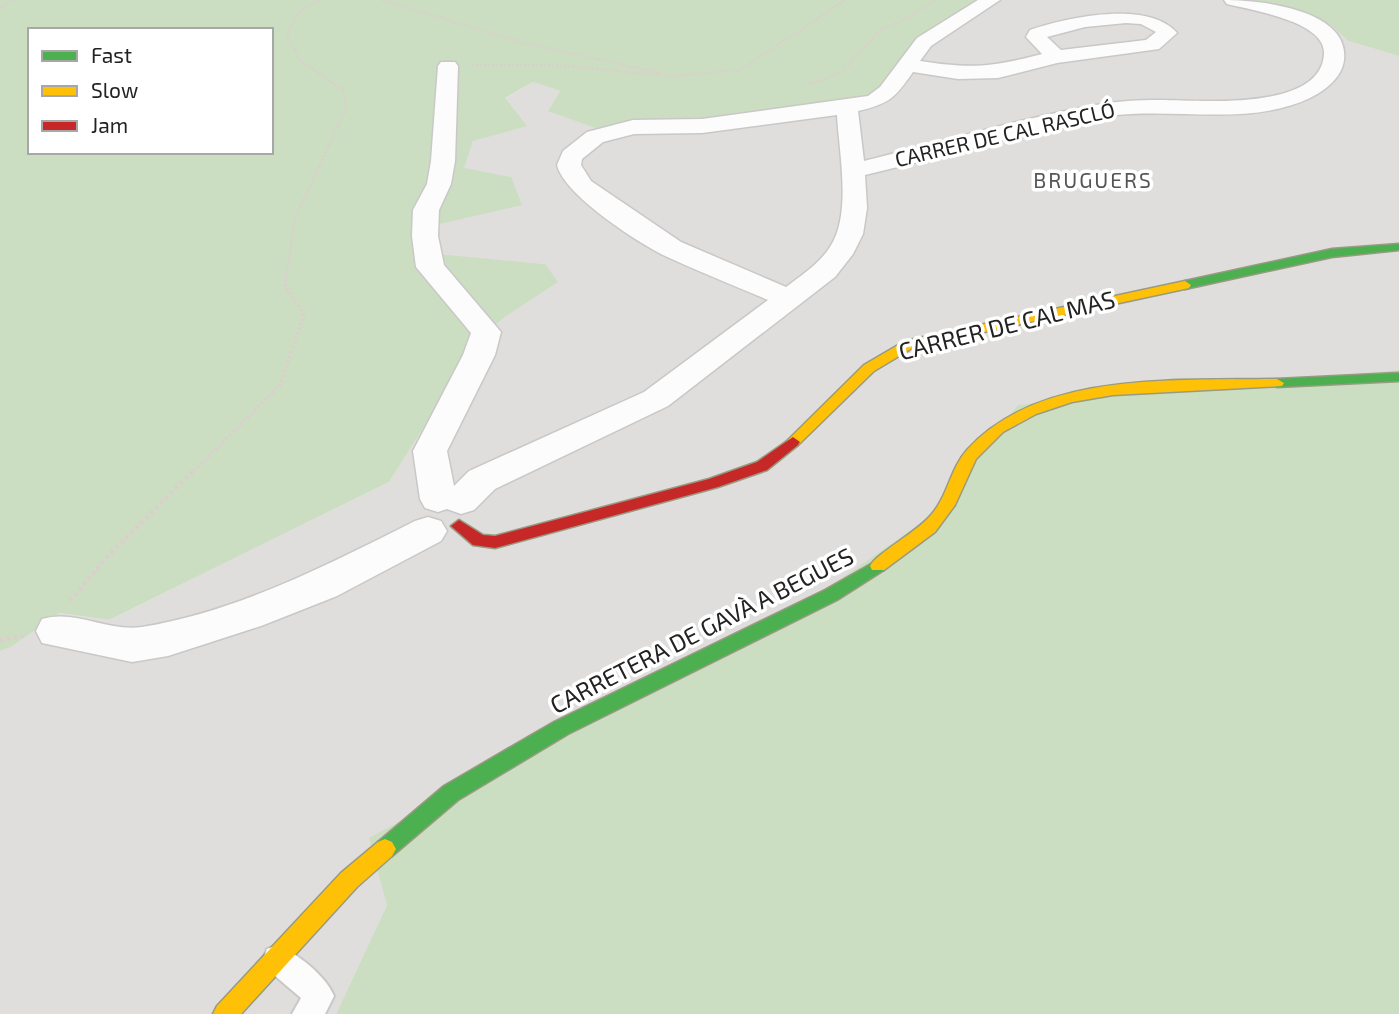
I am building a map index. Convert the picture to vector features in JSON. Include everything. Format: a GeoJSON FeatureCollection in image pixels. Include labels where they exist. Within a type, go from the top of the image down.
{"type":"FeatureCollection","features":[{"type":"Feature","properties":{"kind":"main road","name":"CARRER DE CAL MAS"},"geometry":{"type":"LineString","coordinates":[[447,514],[479,541],[495,542],[740,475],[778,456],[869,368],[910,344],[1332,253],[1399,247]]}},
{"type":"Feature","properties":{"kind":"main road","name":"CARRETERA DE GAVÀ A BEGUES"},"geometry":{"type":"LineString","coordinates":[[225,1014],[349,880],[451,793],[561,727],[831,595],[906,547],[943,512],[971,455],[989,437],[1016,417],[1039,405],[1080,394],[1137,388],[1399,377]]}},
{"type":"Feature","properties":{"kind":"street"},"geometry":{"type":"LineString","coordinates":[[791,299],[671,248],[582,186],[571,173],[569,165],[572,156],[586,142],[633,127],[702,126],[863,105],[883,97],[905,65],[933,35],[991,0]]}},
{"type":"Feature","properties":{"kind":"street","name":"CARRER DE CAL RASCLÓ"},"geometry":{"type":"LineString","coordinates":[[852,171],[1088,112],[1129,107],[1273,103],[1300,94],[1320,83],[1330,73],[1335,60],[1333,43],[1326,33],[1294,16],[1233,0]]}},
{"type":"Feature","properties":{"kind":"street"},"geometry":{"type":"LineString","coordinates":[[905,65],[958,73],[987,73],[1020,68],[1056,57],[1139,48],[1158,42],[1167,33],[1162,26],[1152,22],[1122,17],[1086,21],[1037,34],[1036,37],[1056,57]]}},
{"type":"Feature","properties":{"kind":"street"},"geometry":{"type":"LineString","coordinates":[[447,514],[430,452],[480,355],[486,332],[430,267],[425,236],[426,210],[439,184],[443,161],[448,66]]}},
{"type":"Feature","properties":{"kind":"street"},"geometry":{"type":"LineString","coordinates":[[57,631],[132,645],[181,635],[247,615],[323,585],[447,514],[482,480],[656,399],[791,299],[842,253],[851,232],[855,211],[846,107]]}},
{"type":"Feature","properties":{"kind":"lane"},"geometry":{"type":"LineString","coordinates":[[276,958],[320,996],[307,1014]]}},
{"type":"Feature","properties":{"kind":"path"},"geometry":{"type":"LineString","coordinates":[[0,8],[13,0]]}},
{"type":"Feature","properties":{"kind":"path"},"geometry":{"type":"LineString","coordinates":[[57,631],[60,612],[109,555],[280,385],[303,315],[285,286],[295,218],[346,109],[343,90],[308,69],[292,52],[286,35],[298,13],[318,0]]}},
{"type":"Feature","properties":{"kind":"path"},"geometry":{"type":"LineString","coordinates":[[382,0],[524,43],[634,65],[672,76]]}},
{"type":"Feature","properties":{"kind":"path"},"geometry":{"type":"LineString","coordinates":[[448,66],[553,65],[672,76],[740,70],[845,0]]}},
{"type":"Feature","properties":{"kind":"path"},"geometry":{"type":"LineString","coordinates":[[800,86],[841,73],[878,31],[916,13],[934,0]]}},
{"type":"Feature","properties":{"kind":"shaded area"},"geometry":{"type":"Polygon","coordinates":[[[984,0],[1248,0],[1288,8],[1331,25],[1348,41],[1399,56],[1399,370],[927,519],[387,905],[336,1014],[0,1014],[0,651],[11,647],[60,613],[109,620],[389,482],[480,339],[506,316],[545,264],[436,255],[431,226],[511,177],[463,169],[473,141],[504,99],[533,82],[560,91],[548,111],[984,0]]]}},
{"type":"Feature","properties":{"kind":"green space"},"geometry":{"type":"Polygon","coordinates":[[[0,0],[984,0],[872,97],[741,121],[598,129],[548,111],[560,91],[533,82],[505,98],[527,126],[473,141],[464,168],[511,177],[522,205],[431,226],[436,254],[545,264],[558,282],[506,316],[480,339],[389,482],[109,620],[60,613],[11,647],[0,651],[0,0]]]}},
{"type":"Feature","properties":{"kind":"green space"},"geometry":{"type":"Polygon","coordinates":[[[1248,0],[1399,0],[1399,56],[1348,41],[1331,25],[1288,8],[1248,0]]]}},
{"type":"Feature","properties":{"kind":"green space"},"geometry":{"type":"Polygon","coordinates":[[[1399,370],[1399,1014],[336,1014],[387,905],[369,838],[833,584],[927,519],[1018,405],[1399,370]]]}},
{"type":"Feature","properties":{"kind":"traffic: fast"},"geometry":{"type":"LineString","coordinates":[[1185,285],[1332,253],[1399,247]]}},
{"type":"Feature","properties":{"kind":"traffic: fast"},"geometry":{"type":"LineString","coordinates":[[1277,383],[1399,377]]}},
{"type":"Feature","properties":{"kind":"traffic: fast"},"geometry":{"type":"LineString","coordinates":[[385,849],[451,793],[561,728],[831,595],[878,566]]}},
{"type":"Feature","properties":{"kind":"traffic: slow"},"geometry":{"type":"LineString","coordinates":[[793,442],[869,368],[910,344],[1185,285]]}},
{"type":"Feature","properties":{"kind":"traffic: slow"},"geometry":{"type":"LineString","coordinates":[[878,566],[913,542],[937,520],[971,455],[997,429],[1031,411],[1070,398],[1113,390],[1157,386],[1277,383]]}},
{"type":"Feature","properties":{"kind":"traffic: slow"},"geometry":{"type":"LineString","coordinates":[[225,1014],[349,880],[385,849]]}},
{"type":"Feature","properties":{"kind":"traffic: jam"},"geometry":{"type":"LineString","coordinates":[[459,526],[479,541],[495,542],[713,483],[762,466],[793,442]]}},
{"type":"Feature","properties":{"kind":"district","name":"BRUGUERS"},"geometry":{"type":"Point","coordinates":[1093,181]}}]}
